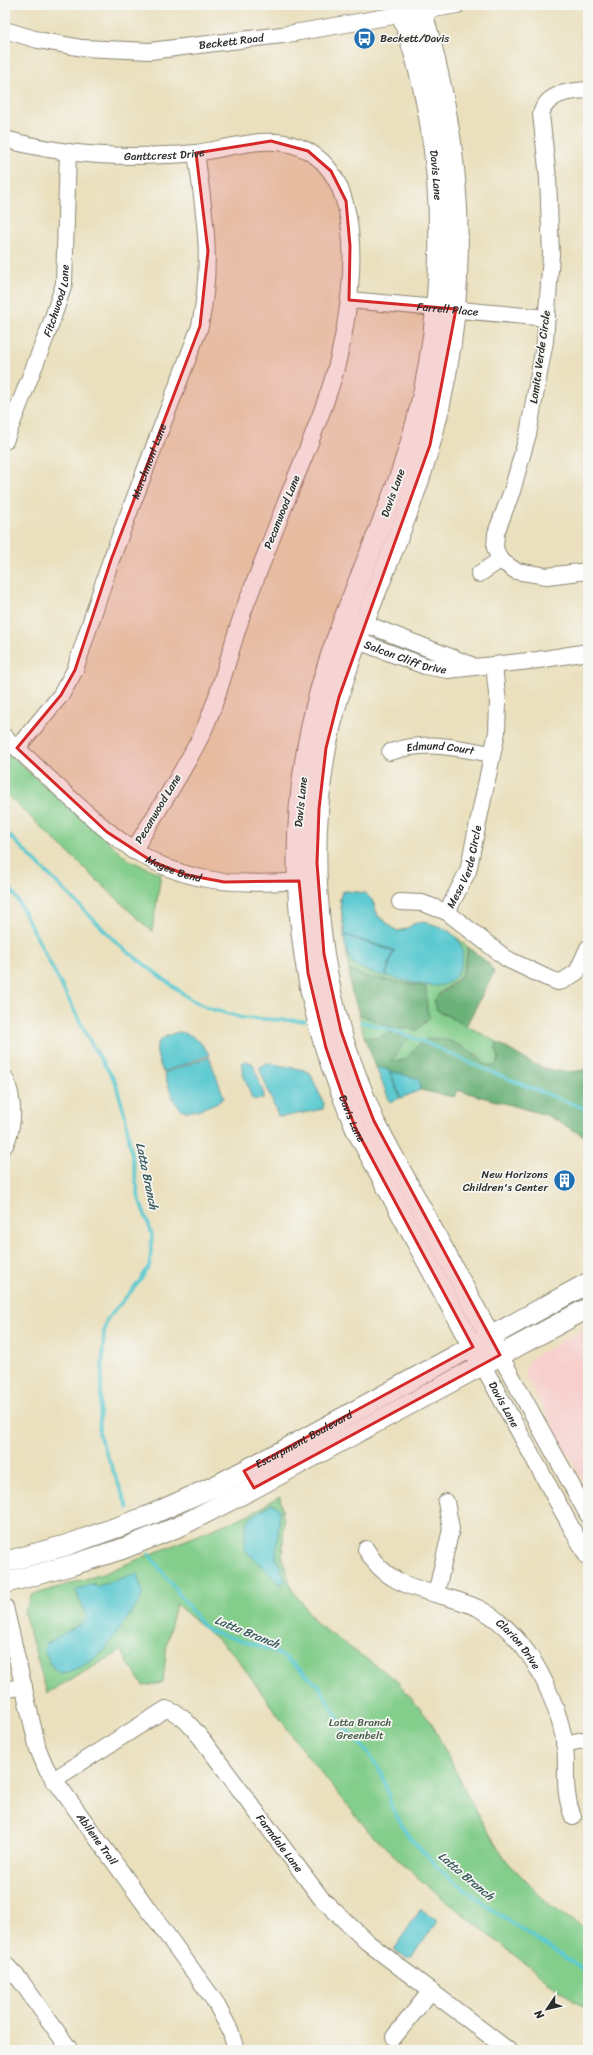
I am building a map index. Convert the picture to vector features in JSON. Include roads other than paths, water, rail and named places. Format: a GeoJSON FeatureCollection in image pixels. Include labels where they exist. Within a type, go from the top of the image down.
{"type":"FeatureCollection","features":[{"type":"Feature","properties":{"kind":"main road","name":"Davis Lane"},"geometry":{"type":"LineString","coordinates":[[420,8],[439,73],[456,182],[459,236],[456,309],[449,358],[430,445],[411,503],[351,629],[322,682],[312,720],[300,803],[297,845],[308,881],[301,928],[308,973],[324,1042],[356,1129],[481,1342],[500,1355]]}},
{"type":"Feature","properties":{"kind":"main road","name":"Davis Lane"},"geometry":{"type":"LineString","coordinates":[[351,629],[411,442],[427,376],[434,336],[439,239],[438,194],[433,146],[413,52],[399,10]]}},
{"type":"Feature","properties":{"kind":"main road","name":"Escarpment Boulevard"},"geometry":{"type":"LineString","coordinates":[[5,1562],[67,1545],[146,1517],[244,1470],[588,1284]]}},
{"type":"Feature","properties":{"kind":"main road","name":"Escarpment Boulevard"},"geometry":{"type":"LineString","coordinates":[[5,1583],[72,1566],[122,1549],[180,1526],[254,1488],[588,1308]]}},
{"type":"Feature","properties":{"kind":"main road","name":"Davis Lane"},"geometry":{"type":"LineString","coordinates":[[481,1342],[482,1364]]}},
{"type":"Feature","properties":{"kind":"main road"},"geometry":{"type":"LineString","coordinates":[[244,1470],[254,1488]]}},
{"type":"Feature","properties":{"kind":"street","name":"Beckett Road"},"geometry":{"type":"LineString","coordinates":[[5,30],[38,40],[82,48],[150,51],[282,35],[399,10],[457,5]]}},
{"type":"Feature","properties":{"kind":"street","name":"Lomita Verde Circle"},"geometry":{"type":"LineString","coordinates":[[500,560],[495,548],[496,533],[512,491],[528,434],[542,360],[547,318],[551,255],[550,207],[541,114],[544,105],[554,97],[565,92],[588,90]]}},
{"type":"Feature","properties":{"kind":"street","name":"Ganttcrest Drive"},"geometry":{"type":"LineString","coordinates":[[5,139],[68,152],[123,156],[196,153],[272,141],[298,146],[320,159]]}},
{"type":"Feature","properties":{"kind":"street","name":"Fitchwood Lane"},"geometry":{"type":"LineString","coordinates":[[5,441],[49,329],[64,284],[68,152]]}},
{"type":"Feature","properties":{"kind":"street","name":"Marchmont Lane"},"geometry":{"type":"LineString","coordinates":[[18,748],[61,695],[75,670],[111,560],[200,326],[206,299],[208,251],[196,153]]}},
{"type":"Feature","properties":{"kind":"street","name":"Pecanwood Lane"},"geometry":{"type":"LineString","coordinates":[[133,851],[186,764],[210,715],[242,614],[332,381],[343,337],[349,300],[350,246],[346,201],[336,179],[320,159]]}},
{"type":"Feature","properties":{"kind":"street","name":"Farrell Place"},"geometry":{"type":"LineString","coordinates":[[349,300],[436,306],[547,318]]}},
{"type":"Feature","properties":{"kind":"street"},"geometry":{"type":"LineString","coordinates":[[479,574],[500,560],[516,571],[536,575],[559,575],[588,572]]}},
{"type":"Feature","properties":{"kind":"street","name":"Salcon Cliff Drive"},"geometry":{"type":"LineString","coordinates":[[351,629],[437,669],[448,670],[473,666],[494,666],[588,652]]}},
{"type":"Feature","properties":{"kind":"street","name":"Mesa Verde Circle"},"geometry":{"type":"LineString","coordinates":[[494,666],[498,724],[468,870],[447,912],[507,959],[558,982],[563,981],[577,972],[588,948]]}},
{"type":"Feature","properties":{"kind":"street","name":"Magee Bend"},"geometry":{"type":"LineString","coordinates":[[5,737],[107,832],[133,851],[170,869],[206,879],[224,882],[308,881]]}},
{"type":"Feature","properties":{"kind":"street","name":"Edmund Court"},"geometry":{"type":"LineString","coordinates":[[390,752],[416,745],[436,745],[491,754]]}},
{"type":"Feature","properties":{"kind":"street"},"geometry":{"type":"LineString","coordinates":[[400,902],[422,903],[447,912]]}},
{"type":"Feature","properties":{"kind":"street"},"geometry":{"type":"LineString","coordinates":[[5,1078],[10,1093],[12,1108],[12,1124],[5,1145]]}},
{"type":"Feature","properties":{"kind":"street","name":"Davis Lane"},"geometry":{"type":"LineString","coordinates":[[500,1355],[588,1516]]}},
{"type":"Feature","properties":{"kind":"street","name":"Davis Lane"},"geometry":{"type":"LineString","coordinates":[[482,1364],[588,1558]]}},
{"type":"Feature","properties":{"kind":"street"},"geometry":{"type":"LineString","coordinates":[[436,1594],[451,1529],[446,1502]]}},
{"type":"Feature","properties":{"kind":"street","name":"Clarion Drive"},"geometry":{"type":"LineString","coordinates":[[366,1549],[378,1567],[387,1575],[415,1589],[436,1594],[479,1609],[501,1623],[518,1640],[529,1654],[548,1693],[564,1744],[566,1794],[572,1817]]}},
{"type":"Feature","properties":{"kind":"street","name":"Abilene Trail"},"geometry":{"type":"LineString","coordinates":[[5,1606],[38,1749],[53,1780],[214,2000],[230,2030],[236,2050]]}},
{"type":"Feature","properties":{"kind":"street"},"geometry":{"type":"LineString","coordinates":[[5,1690],[24,1686]]}},
{"type":"Feature","properties":{"kind":"street","name":"Farmdale Lane"},"geometry":{"type":"LineString","coordinates":[[53,1780],[166,1709],[174,1712],[190,1725],[201,1738],[320,1898],[367,1942],[508,2050]]}},
{"type":"Feature","properties":{"kind":"street"},"geometry":{"type":"LineString","coordinates":[[564,1744],[588,1739]]}},
{"type":"Feature","properties":{"kind":"street"},"geometry":{"type":"LineString","coordinates":[[5,1964],[20,1980],[70,2050]]}},
{"type":"Feature","properties":{"kind":"street"},"geometry":{"type":"LineString","coordinates":[[394,2037],[431,1991]]}},
{"type":"Feature","properties":{"kind":"water"},"geometry":{"type":"Polygon","coordinates":[[[342,892],[365,893],[372,900],[378,916],[397,931],[403,930],[418,922],[423,922],[448,930],[457,939],[462,951],[461,965],[455,977],[443,985],[431,986],[386,976],[394,950],[345,935],[340,899],[342,892]]]}},
{"type":"Feature","properties":{"kind":"water"},"geometry":{"type":"Polygon","coordinates":[[[344,935],[393,951],[385,976],[367,971],[355,965],[351,960],[345,946],[344,935]]]}},
{"type":"Feature","properties":{"kind":"water"},"geometry":{"type":"Polygon","coordinates":[[[178,1032],[192,1036],[204,1047],[209,1055],[163,1072],[158,1057],[157,1046],[163,1038],[178,1032]]]}},
{"type":"Feature","properties":{"kind":"water"},"geometry":{"type":"Polygon","coordinates":[[[209,1057],[224,1097],[222,1100],[197,1110],[188,1111],[182,1109],[177,1105],[173,1097],[164,1073],[209,1057]]]}},
{"type":"Feature","properties":{"kind":"water"},"geometry":{"type":"Polygon","coordinates":[[[247,1061],[253,1064],[264,1095],[263,1098],[255,1100],[252,1098],[242,1071],[242,1063],[247,1061]]]}},
{"type":"Feature","properties":{"kind":"water"},"geometry":{"type":"Polygon","coordinates":[[[267,1063],[305,1070],[310,1073],[324,1104],[323,1109],[282,1117],[278,1116],[260,1070],[261,1066],[267,1063]]]}},
{"type":"Feature","properties":{"kind":"water"},"geometry":{"type":"Polygon","coordinates":[[[376,1067],[389,1070],[400,1098],[390,1102],[376,1067]]]}},
{"type":"Feature","properties":{"kind":"water"},"geometry":{"type":"Polygon","coordinates":[[[390,1071],[419,1079],[420,1090],[401,1098],[390,1071]]]}},
{"type":"Feature","properties":{"kind":"water"},"geometry":{"type":"Polygon","coordinates":[[[271,1504],[276,1505],[280,1511],[276,1558],[286,1581],[280,1584],[245,1550],[246,1526],[248,1521],[255,1514],[271,1504]]]}},
{"type":"Feature","properties":{"kind":"water"},"geometry":{"type":"Polygon","coordinates":[[[137,1573],[143,1592],[141,1599],[105,1650],[90,1662],[71,1671],[59,1673],[54,1669],[44,1651],[46,1644],[82,1623],[87,1616],[75,1590],[94,1583],[95,1587],[137,1573]]]}},
{"type":"Feature","properties":{"kind":"water"},"geometry":{"type":"Polygon","coordinates":[[[421,1909],[437,1921],[413,1957],[408,1959],[395,1950],[395,1947],[421,1909]]]}},
{"type":"Feature","properties":{"kind":"waterway"},"geometry":{"type":"LineString","coordinates":[[5,831],[119,945],[190,999],[208,1008],[243,1018],[305,1021]]}},
{"type":"Feature","properties":{"kind":"waterway","name":"Latta Branch"},"geometry":{"type":"LineString","coordinates":[[5,880],[16,897],[92,1045],[115,1081],[125,1115],[139,1199],[152,1234],[150,1264],[140,1281],[107,1319],[104,1332],[99,1435],[128,1508]]}},
{"type":"Feature","properties":{"kind":"waterway"},"geometry":{"type":"LineString","coordinates":[[361,1022],[415,1038],[496,1074],[588,1110]]}},
{"type":"Feature","properties":{"kind":"waterway","name":"Latta Branch"},"geometry":{"type":"LineString","coordinates":[[149,1554],[203,1626],[210,1631],[271,1650],[285,1658],[319,1686],[341,1724],[367,1751],[382,1774],[392,1808],[409,1837],[439,1869],[488,1907],[588,1973]]}},
{"type":"Feature","properties":{"kind":"place","name":"Beckett/Davis"},"geometry":{"type":"Point","coordinates":[365,38]}},
{"type":"Feature","properties":{"kind":"place","name":"New Horizons Children's Center"},"geometry":{"type":"Point","coordinates":[564,1180]}},
{"type":"Feature","properties":{"kind":"park label","name":"Latta Branch Greenbelt"},"geometry":{"type":"Point","coordinates":[360,1728]}}]}
